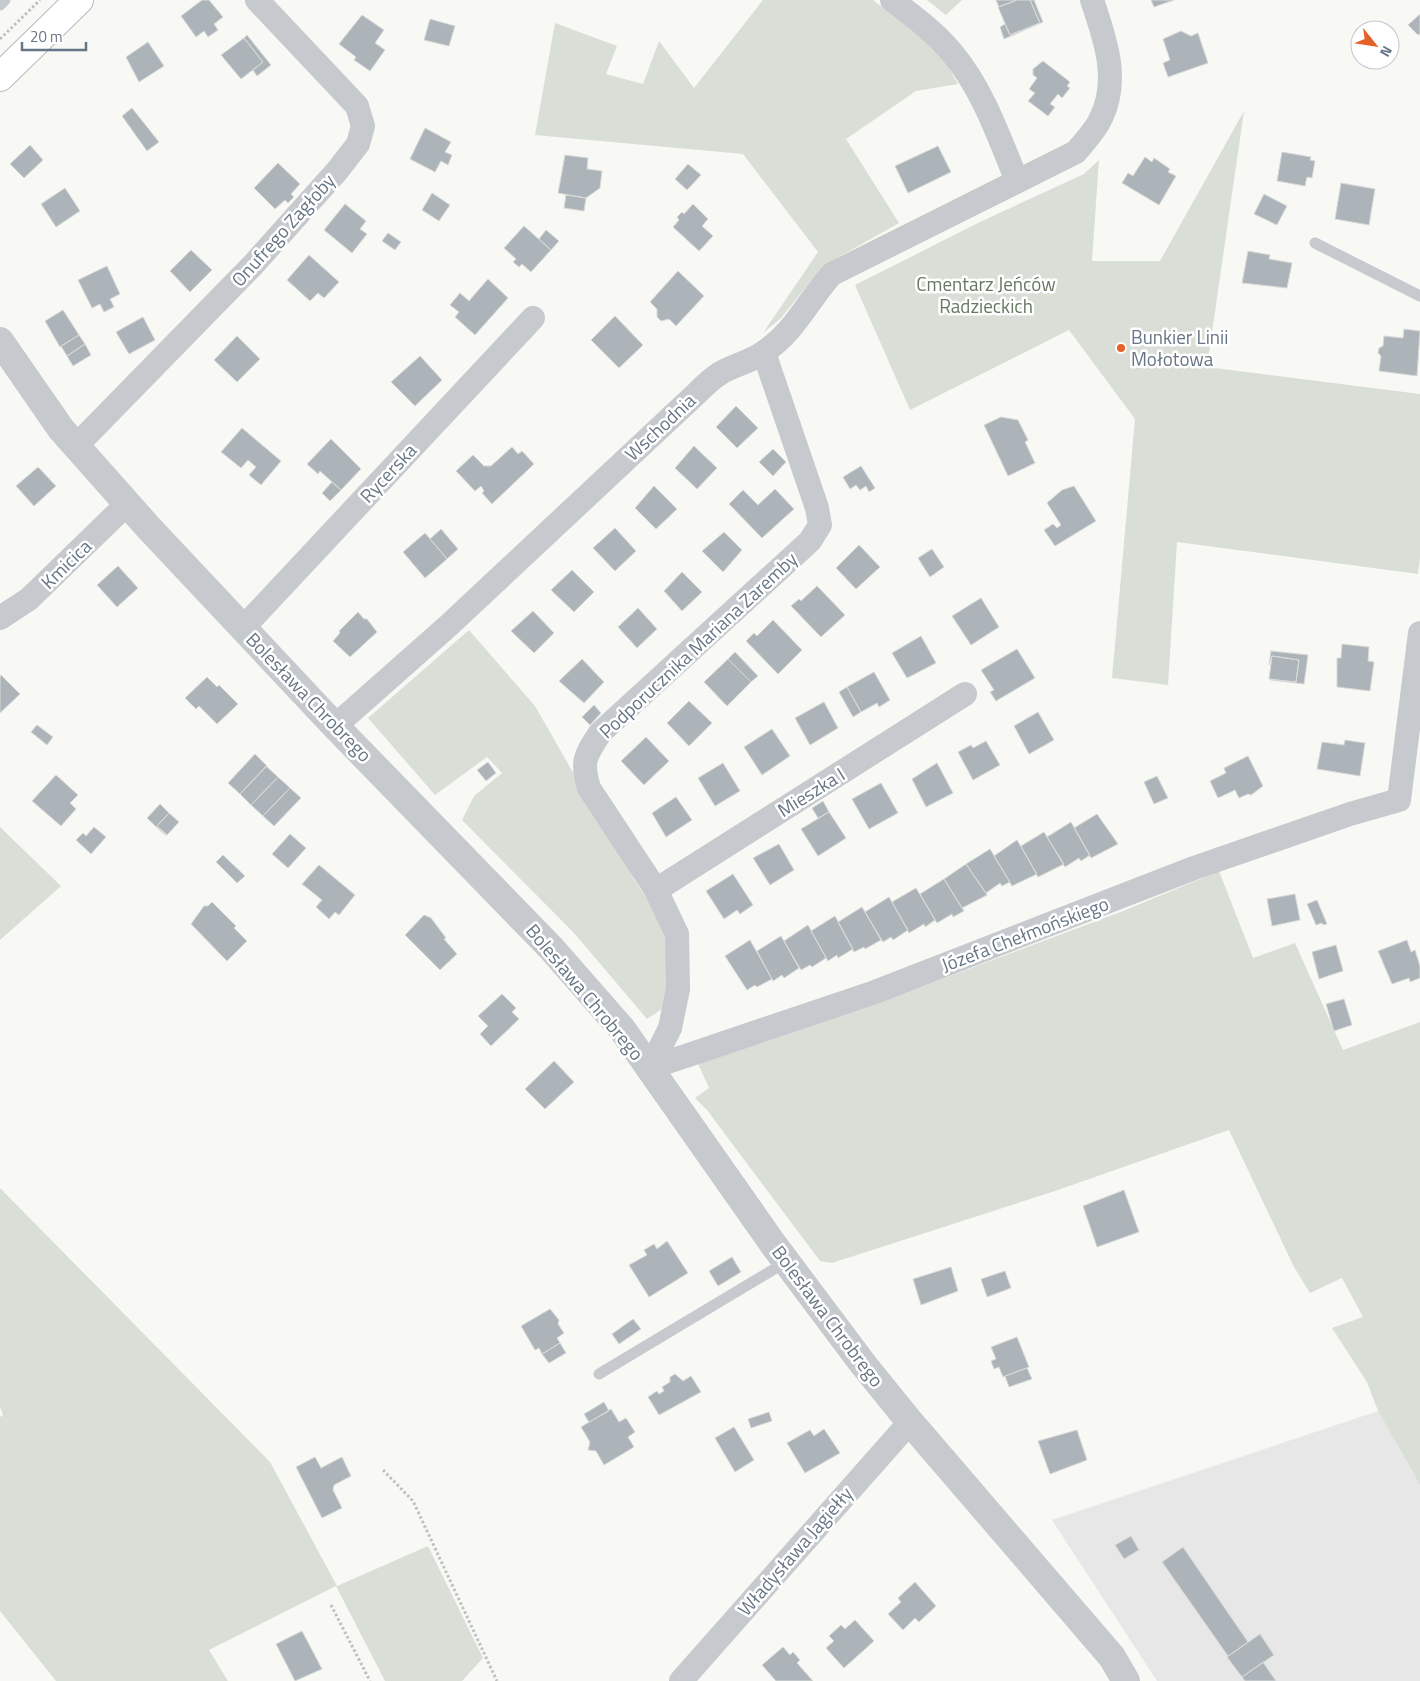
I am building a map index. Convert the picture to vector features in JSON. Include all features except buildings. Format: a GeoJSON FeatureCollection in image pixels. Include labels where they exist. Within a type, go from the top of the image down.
{"type":"FeatureCollection","features":[{"type":"Feature","properties":{"kind":"main road"},"geometry":{"type":"LineString","coordinates":[[0,77],[79,0]]}},
{"type":"Feature","properties":{"kind":"street","name":"Onufrego Zagłoby"},"geometry":{"type":"LineString","coordinates":[[76,446],[252,266],[337,171],[358,144],[363,126],[357,106],[257,0]]}},
{"type":"Feature","properties":{"kind":"street"},"geometry":{"type":"LineString","coordinates":[[892,0],[919,21],[952,53],[974,84],[1017,181]]}},
{"type":"Feature","properties":{"kind":"street","name":"Wschodnia"},"geometry":{"type":"LineString","coordinates":[[336,726],[448,626],[718,374],[764,353],[789,330],[832,274],[1076,152],[1101,119],[1111,91],[1110,60],[1092,0]]}},
{"type":"Feature","properties":{"kind":"street","name":"Rycerska"},"geometry":{"type":"LineString","coordinates":[[243,628],[532,318]]}},
{"type":"Feature","properties":{"kind":"street","name":"Bolesława Chrobrego"},"geometry":{"type":"LineString","coordinates":[[0,341],[28,383],[76,446],[127,504],[336,726],[552,948],[622,1029],[787,1262],[863,1364],[910,1422],[1093,1634],[1112,1657],[1126,1681]]}},
{"type":"Feature","properties":{"kind":"street","name":"Podporucznika Mariana Zaremby"},"geometry":{"type":"LineString","coordinates":[[650,1068],[670,1028],[678,989],[677,934],[656,890],[589,788],[584,770],[586,755],[600,733],[803,548],[820,525],[817,508],[764,353]]}},
{"type":"Feature","properties":{"kind":"street","name":"Kmicica"},"geometry":{"type":"LineString","coordinates":[[0,618],[29,599],[127,504]]}},
{"type":"Feature","properties":{"kind":"street","name":"Józefa Chełmońskiego"},"geometry":{"type":"LineString","coordinates":[[650,1068],[875,992],[1194,868],[1342,817],[1399,800],[1420,633]]}},
{"type":"Feature","properties":{"kind":"street","name":"Mieszka I"},"geometry":{"type":"LineString","coordinates":[[656,890],[966,694]]}},
{"type":"Feature","properties":{"kind":"street","name":"Władysława Jagiełły"},"geometry":{"type":"LineString","coordinates":[[681,1681],[910,1422]]}},
{"type":"Feature","properties":{"kind":"lane"},"geometry":{"type":"LineString","coordinates":[[0,5],[5,0]]}},
{"type":"Feature","properties":{"kind":"lane"},"geometry":{"type":"LineString","coordinates":[[1315,243],[1420,296]]}},
{"type":"Feature","properties":{"kind":"lane"},"geometry":{"type":"LineString","coordinates":[[599,1374],[787,1262]]}},
{"type":"Feature","properties":{"kind":"path"},"geometry":{"type":"LineString","coordinates":[[0,39],[40,0]]}},
{"type":"Feature","properties":{"kind":"path"},"geometry":{"type":"LineString","coordinates":[[383,1470],[413,1501],[497,1681]]}},
{"type":"Feature","properties":{"kind":"path"},"geometry":{"type":"LineString","coordinates":[[331,1605],[370,1681]]}},
{"type":"Feature","properties":{"kind":"shaded area"},"geometry":{"type":"Polygon","coordinates":[[[1378,1411],[1420,1485],[1420,1681],[1157,1681],[1052,1520],[1378,1411]]]}},
{"type":"Feature","properties":{"kind":"green space"},"geometry":{"type":"Polygon","coordinates":[[[763,0],[873,0],[940,52],[958,84],[916,91],[846,139],[899,223],[823,266],[781,318],[763,333],[818,252],[743,154],[535,135],[555,23],[617,46],[606,74],[643,84],[659,41],[694,88],[763,0]]]}},
{"type":"Feature","properties":{"kind":"green space"},"geometry":{"type":"Polygon","coordinates":[[[927,0],[962,0],[946,15],[927,0]]]}},
{"type":"Feature","properties":{"kind":"green space","name":"Cmentarz Jeńców Radzieckich"},"geometry":{"type":"Polygon","coordinates":[[[1244,111],[1207,367],[1420,394],[1420,557],[1418,574],[1177,542],[1168,685],[1112,678],[1135,419],[1069,330],[910,410],[855,285],[982,221],[1084,174],[1099,160],[1092,261],[1160,261],[1244,111]]]}},
{"type":"Feature","properties":{"kind":"green space"},"geometry":{"type":"Polygon","coordinates":[[[469,630],[535,706],[635,881],[664,923],[668,965],[665,1007],[647,1019],[574,933],[462,820],[474,796],[502,773],[487,757],[435,795],[368,718],[469,630]]]}},
{"type":"Feature","properties":{"kind":"green space"},"geometry":{"type":"Polygon","coordinates":[[[0,827],[61,886],[0,940],[0,827]]]}},
{"type":"Feature","properties":{"kind":"green space"},"geometry":{"type":"Polygon","coordinates":[[[1219,871],[1253,958],[1295,943],[1343,1050],[1420,1022],[1420,1485],[1378,1411],[1367,1382],[1332,1328],[1363,1317],[1342,1278],[1310,1293],[1294,1267],[1229,1130],[1055,1191],[832,1263],[820,1261],[707,1110],[695,1098],[709,1088],[696,1059],[897,996],[1123,911],[1219,871]]]}},
{"type":"Feature","properties":{"kind":"green space"},"geometry":{"type":"Polygon","coordinates":[[[0,1188],[270,1462],[337,1586],[428,1546],[483,1658],[462,1681],[385,1681],[336,1586],[209,1650],[228,1681],[56,1681],[0,1611],[0,1417],[3,1415],[0,1407],[0,1188]]]}},
{"type":"Feature","properties":{"kind":"place","name":"Bunkier Linii Mołotowa"},"geometry":{"type":"Point","coordinates":[1121,348]}}]}
